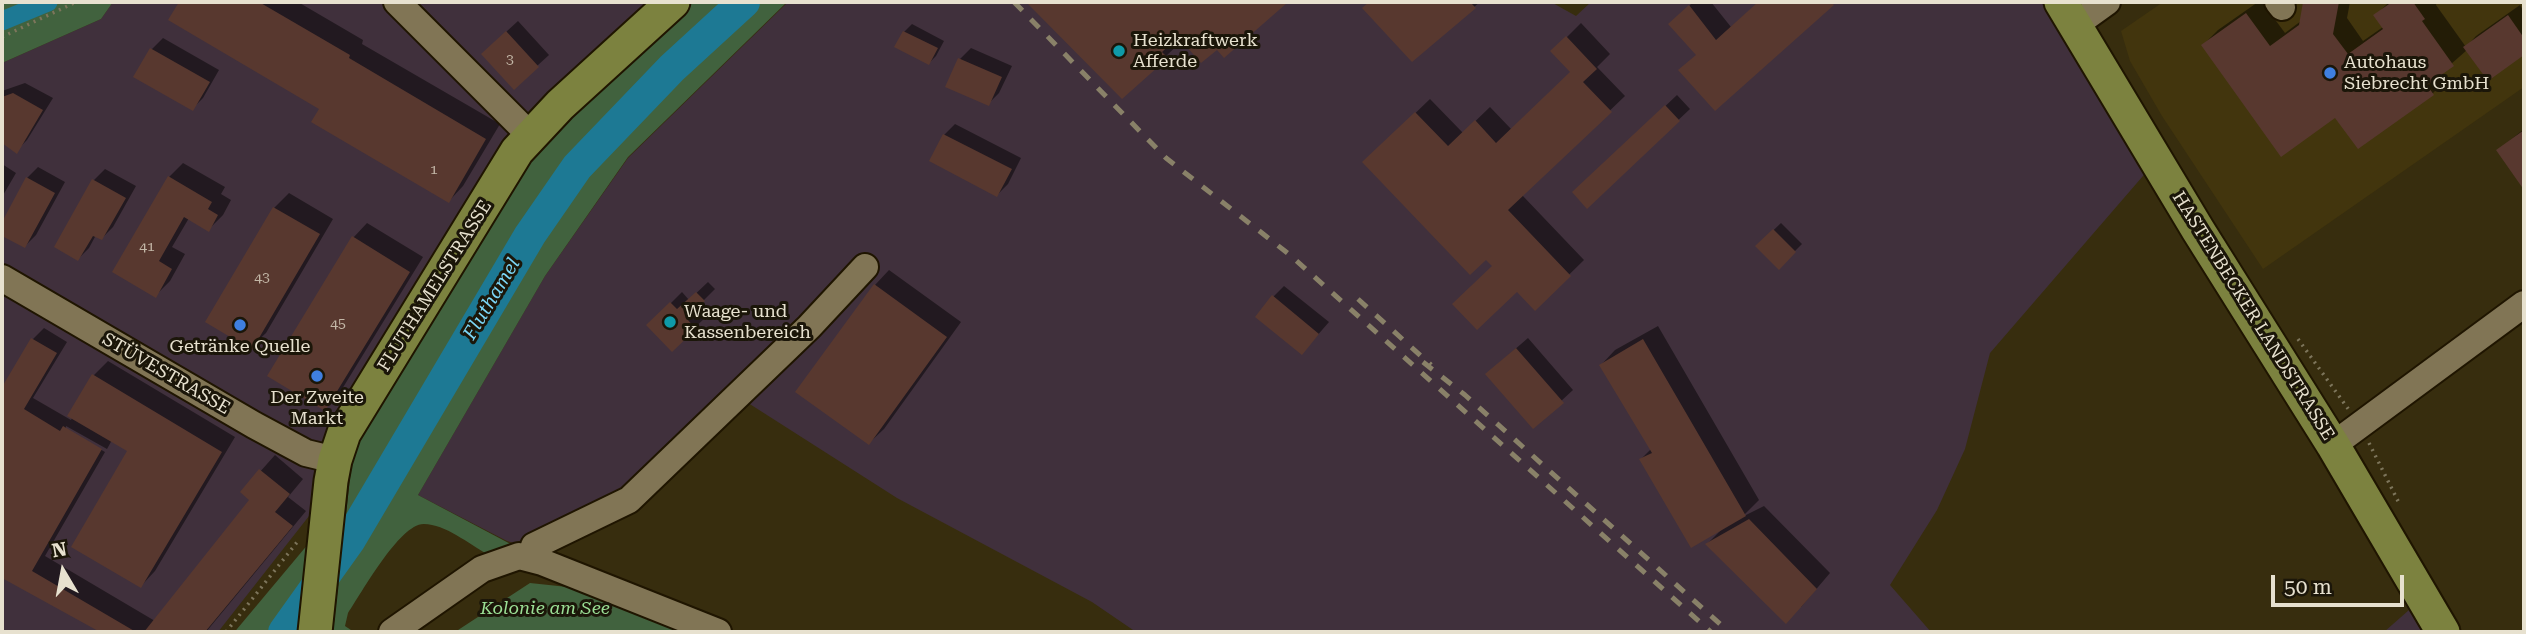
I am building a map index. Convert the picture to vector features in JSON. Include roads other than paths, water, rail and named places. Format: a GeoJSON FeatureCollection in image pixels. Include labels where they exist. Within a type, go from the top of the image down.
{"type":"FeatureCollection","features":[{"type":"Feature","properties":{"kind":"main road","name":"FLUTHAMELSTRASSE"},"geometry":{"type":"LineString","coordinates":[[316,622],[327,512],[335,460],[344,433],[517,151],[560,105],[673,2]]}},
{"type":"Feature","properties":{"kind":"main road","name":"HASTENBECKER LANDSTRASSE"},"geometry":{"type":"LineString","coordinates":[[2068,13],[2198,230],[2333,445],[2443,632]]}},
{"type":"Feature","properties":{"kind":"street"},"geometry":{"type":"LineString","coordinates":[[397,2],[531,136]]}},
{"type":"Feature","properties":{"kind":"street"},"geometry":{"type":"LineString","coordinates":[[2068,13],[2107,2]]}},
{"type":"Feature","properties":{"kind":"street"},"geometry":{"type":"LineString","coordinates":[[534,546],[629,500],[809,327],[865,267]]}},
{"type":"Feature","properties":{"kind":"street","name":"STÜVESTRASSE"},"geometry":{"type":"LineString","coordinates":[[2,278],[254,425],[306,453],[335,460]]}},
{"type":"Feature","properties":{"kind":"street"},"geometry":{"type":"LineString","coordinates":[[2333,445],[2524,304]]}},
{"type":"Feature","properties":{"kind":"street"},"geometry":{"type":"LineString","coordinates":[[392,632],[482,569],[519,556],[542,562],[718,632]]}},
{"type":"Feature","properties":{"kind":"waterway"},"geometry":{"type":"LineString","coordinates":[[2,21],[48,2]]}},
{"type":"Feature","properties":{"kind":"waterway","name":"Fluthamel"},"geometry":{"type":"LineString","coordinates":[[284,632],[349,541],[530,235],[577,167],[672,68],[744,2]]}},
{"type":"Feature","properties":{"kind":"railway"},"geometry":{"type":"LineString","coordinates":[[1014,2],[1166,158],[1290,255],[1711,632]]}},
{"type":"Feature","properties":{"kind":"railway"},"geometry":{"type":"LineString","coordinates":[[1358,299],[1431,365]]}},
{"type":"Feature","properties":{"kind":"railway"},"geometry":{"type":"LineString","coordinates":[[1423,362],[1465,395],[1729,632]]}},
{"type":"Feature","properties":{"kind":"place","name":"Heizkraftwerk Afferde"},"geometry":{"type":"Point","coordinates":[1119,51]}},
{"type":"Feature","properties":{"kind":"place","name":"Autohaus Siebrecht GmbH"},"geometry":{"type":"Point","coordinates":[2330,73]}},
{"type":"Feature","properties":{"kind":"place","name":"Waage- und Kassenbereich"},"geometry":{"type":"Point","coordinates":[670,322]}},
{"type":"Feature","properties":{"kind":"place","name":"Getränke Quelle"},"geometry":{"type":"Point","coordinates":[240,325]}},
{"type":"Feature","properties":{"kind":"place","name":"Der Zweite Markt"},"geometry":{"type":"Point","coordinates":[317,376]}},
{"type":"Feature","properties":{"kind":"park label","name":"Kolonie am See"},"geometry":{"type":"Point","coordinates":[545,609]}}]}
